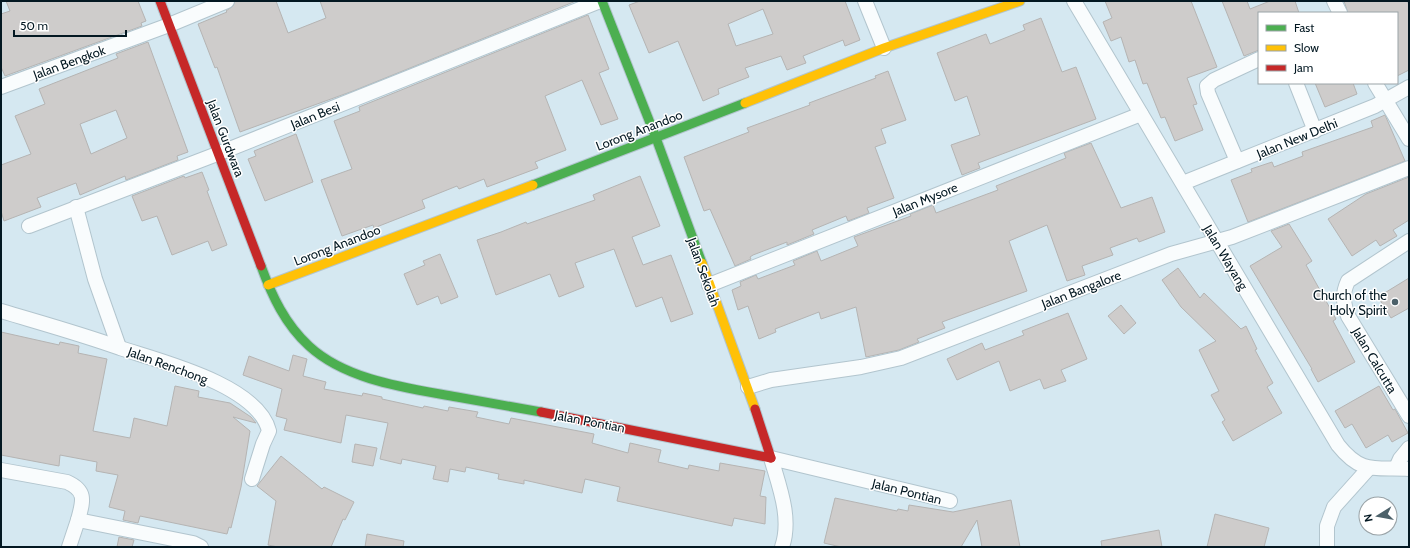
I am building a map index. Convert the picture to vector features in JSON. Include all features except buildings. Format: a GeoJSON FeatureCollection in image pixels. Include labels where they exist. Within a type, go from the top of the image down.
{"type":"FeatureCollection","features":[{"type":"Feature","properties":{"kind":"street","name":"Jalan Gurdwara"},"geometry":{"type":"LineString","coordinates":[[160,1],[268,285]]}},
{"type":"Feature","properties":{"kind":"street","name":"Jalan Bengkok"},"geometry":{"type":"LineString","coordinates":[[1,87],[169,25],[227,1]]}},
{"type":"Feature","properties":{"kind":"street","name":"Jalan Sekolah"},"geometry":{"type":"LineString","coordinates":[[601,1],[656,138],[708,285],[748,387],[783,499],[785,523],[782,547]]}},
{"type":"Feature","properties":{"kind":"street","name":"Jalan Besi"},"geometry":{"type":"LineString","coordinates":[[29,226],[217,154],[601,1]]}},
{"type":"Feature","properties":{"kind":"street"},"geometry":{"type":"LineString","coordinates":[[866,1],[884,48]]}},
{"type":"Feature","properties":{"kind":"street","name":"Lorong Anandoo"},"geometry":{"type":"LineString","coordinates":[[268,285],[656,138],[884,48],[1020,1]]}},
{"type":"Feature","properties":{"kind":"street","name":"Jalan Wayang"},"geometry":{"type":"LineString","coordinates":[[1074,1],[1338,445],[1349,458],[1369,468],[1403,469]]}},
{"type":"Feature","properties":{"kind":"street"},"geometry":{"type":"LineString","coordinates":[[1334,1],[1340,12]]}},
{"type":"Feature","properties":{"kind":"street"},"geometry":{"type":"LineString","coordinates":[[1237,161],[1208,92],[1207,86],[1214,80],[1258,58]]}},
{"type":"Feature","properties":{"kind":"street"},"geometry":{"type":"LineString","coordinates":[[1296,84],[1315,131]]}},
{"type":"Feature","properties":{"kind":"street"},"geometry":{"type":"LineString","coordinates":[[1376,84],[1385,101],[1409,139]]}},
{"type":"Feature","properties":{"kind":"street","name":"Jalan New Delhi"},"geometry":{"type":"LineString","coordinates":[[1183,182],[1315,131],[1385,101],[1409,87]]}},
{"type":"Feature","properties":{"kind":"street","name":"Jalan Mysore"},"geometry":{"type":"LineString","coordinates":[[708,285],[1141,114]]}},
{"type":"Feature","properties":{"kind":"street","name":"Jalan Bangalore"},"geometry":{"type":"LineString","coordinates":[[748,387],[771,380],[861,367],[901,358],[1171,254],[1217,241],[1409,168]]}},
{"type":"Feature","properties":{"kind":"street"},"geometry":{"type":"LineString","coordinates":[[76,207],[95,279],[119,347]]}},
{"type":"Feature","properties":{"kind":"street","name":"Jalan Calcutta"},"geometry":{"type":"LineString","coordinates":[[1409,241],[1348,281],[1343,291],[1343,302],[1348,316],[1409,416]]}},
{"type":"Feature","properties":{"kind":"street","name":"Jalan Pontian"},"geometry":{"type":"LineString","coordinates":[[268,285],[274,300],[288,325],[312,350],[337,366],[366,377],[771,458],[950,501]]}},
{"type":"Feature","properties":{"kind":"street","name":"Jalan Renchong"},"geometry":{"type":"LineString","coordinates":[[1,311],[190,370],[221,385],[256,409],[264,417],[269,431],[263,444],[252,479]]}},
{"type":"Feature","properties":{"kind":"street"},"geometry":{"type":"LineString","coordinates":[[1403,469],[1400,459],[1409,448]]}},
{"type":"Feature","properties":{"kind":"street"},"geometry":{"type":"LineString","coordinates":[[1327,547],[1327,526],[1334,507],[1369,468]]}},
{"type":"Feature","properties":{"kind":"street"},"geometry":{"type":"LineString","coordinates":[[1,470],[67,482],[80,490],[82,507],[69,547]]}},
{"type":"Feature","properties":{"kind":"street"},"geometry":{"type":"LineString","coordinates":[[78,520],[193,543],[202,547]]}},
{"type":"Feature","properties":{"kind":"traffic: fast"},"geometry":{"type":"LineString","coordinates":[[602,1],[656,138],[702,263]]}},
{"type":"Feature","properties":{"kind":"traffic: fast"},"geometry":{"type":"LineString","coordinates":[[533,185],[745,103]]}},
{"type":"Feature","properties":{"kind":"traffic: fast"},"geometry":{"type":"LineString","coordinates":[[261,266],[280,309],[300,337],[324,358],[341,367],[360,375],[399,386],[541,412]]}},
{"type":"Feature","properties":{"kind":"traffic: slow"},"geometry":{"type":"LineString","coordinates":[[745,103],[884,48],[1020,1]]}},
{"type":"Feature","properties":{"kind":"traffic: slow"},"geometry":{"type":"LineString","coordinates":[[268,285],[533,185]]}},
{"type":"Feature","properties":{"kind":"traffic: slow"},"geometry":{"type":"LineString","coordinates":[[702,263],[755,409]]}},
{"type":"Feature","properties":{"kind":"traffic: jam"},"geometry":{"type":"LineString","coordinates":[[160,1],[261,266]]}},
{"type":"Feature","properties":{"kind":"traffic: jam"},"geometry":{"type":"LineString","coordinates":[[755,409],[771,458]]}},
{"type":"Feature","properties":{"kind":"traffic: jam"},"geometry":{"type":"LineString","coordinates":[[541,412],[771,458]]}},
{"type":"Feature","properties":{"kind":"place","name":"Church of the Holy Spirit"},"geometry":{"type":"Point","coordinates":[1395,302]}}]}
